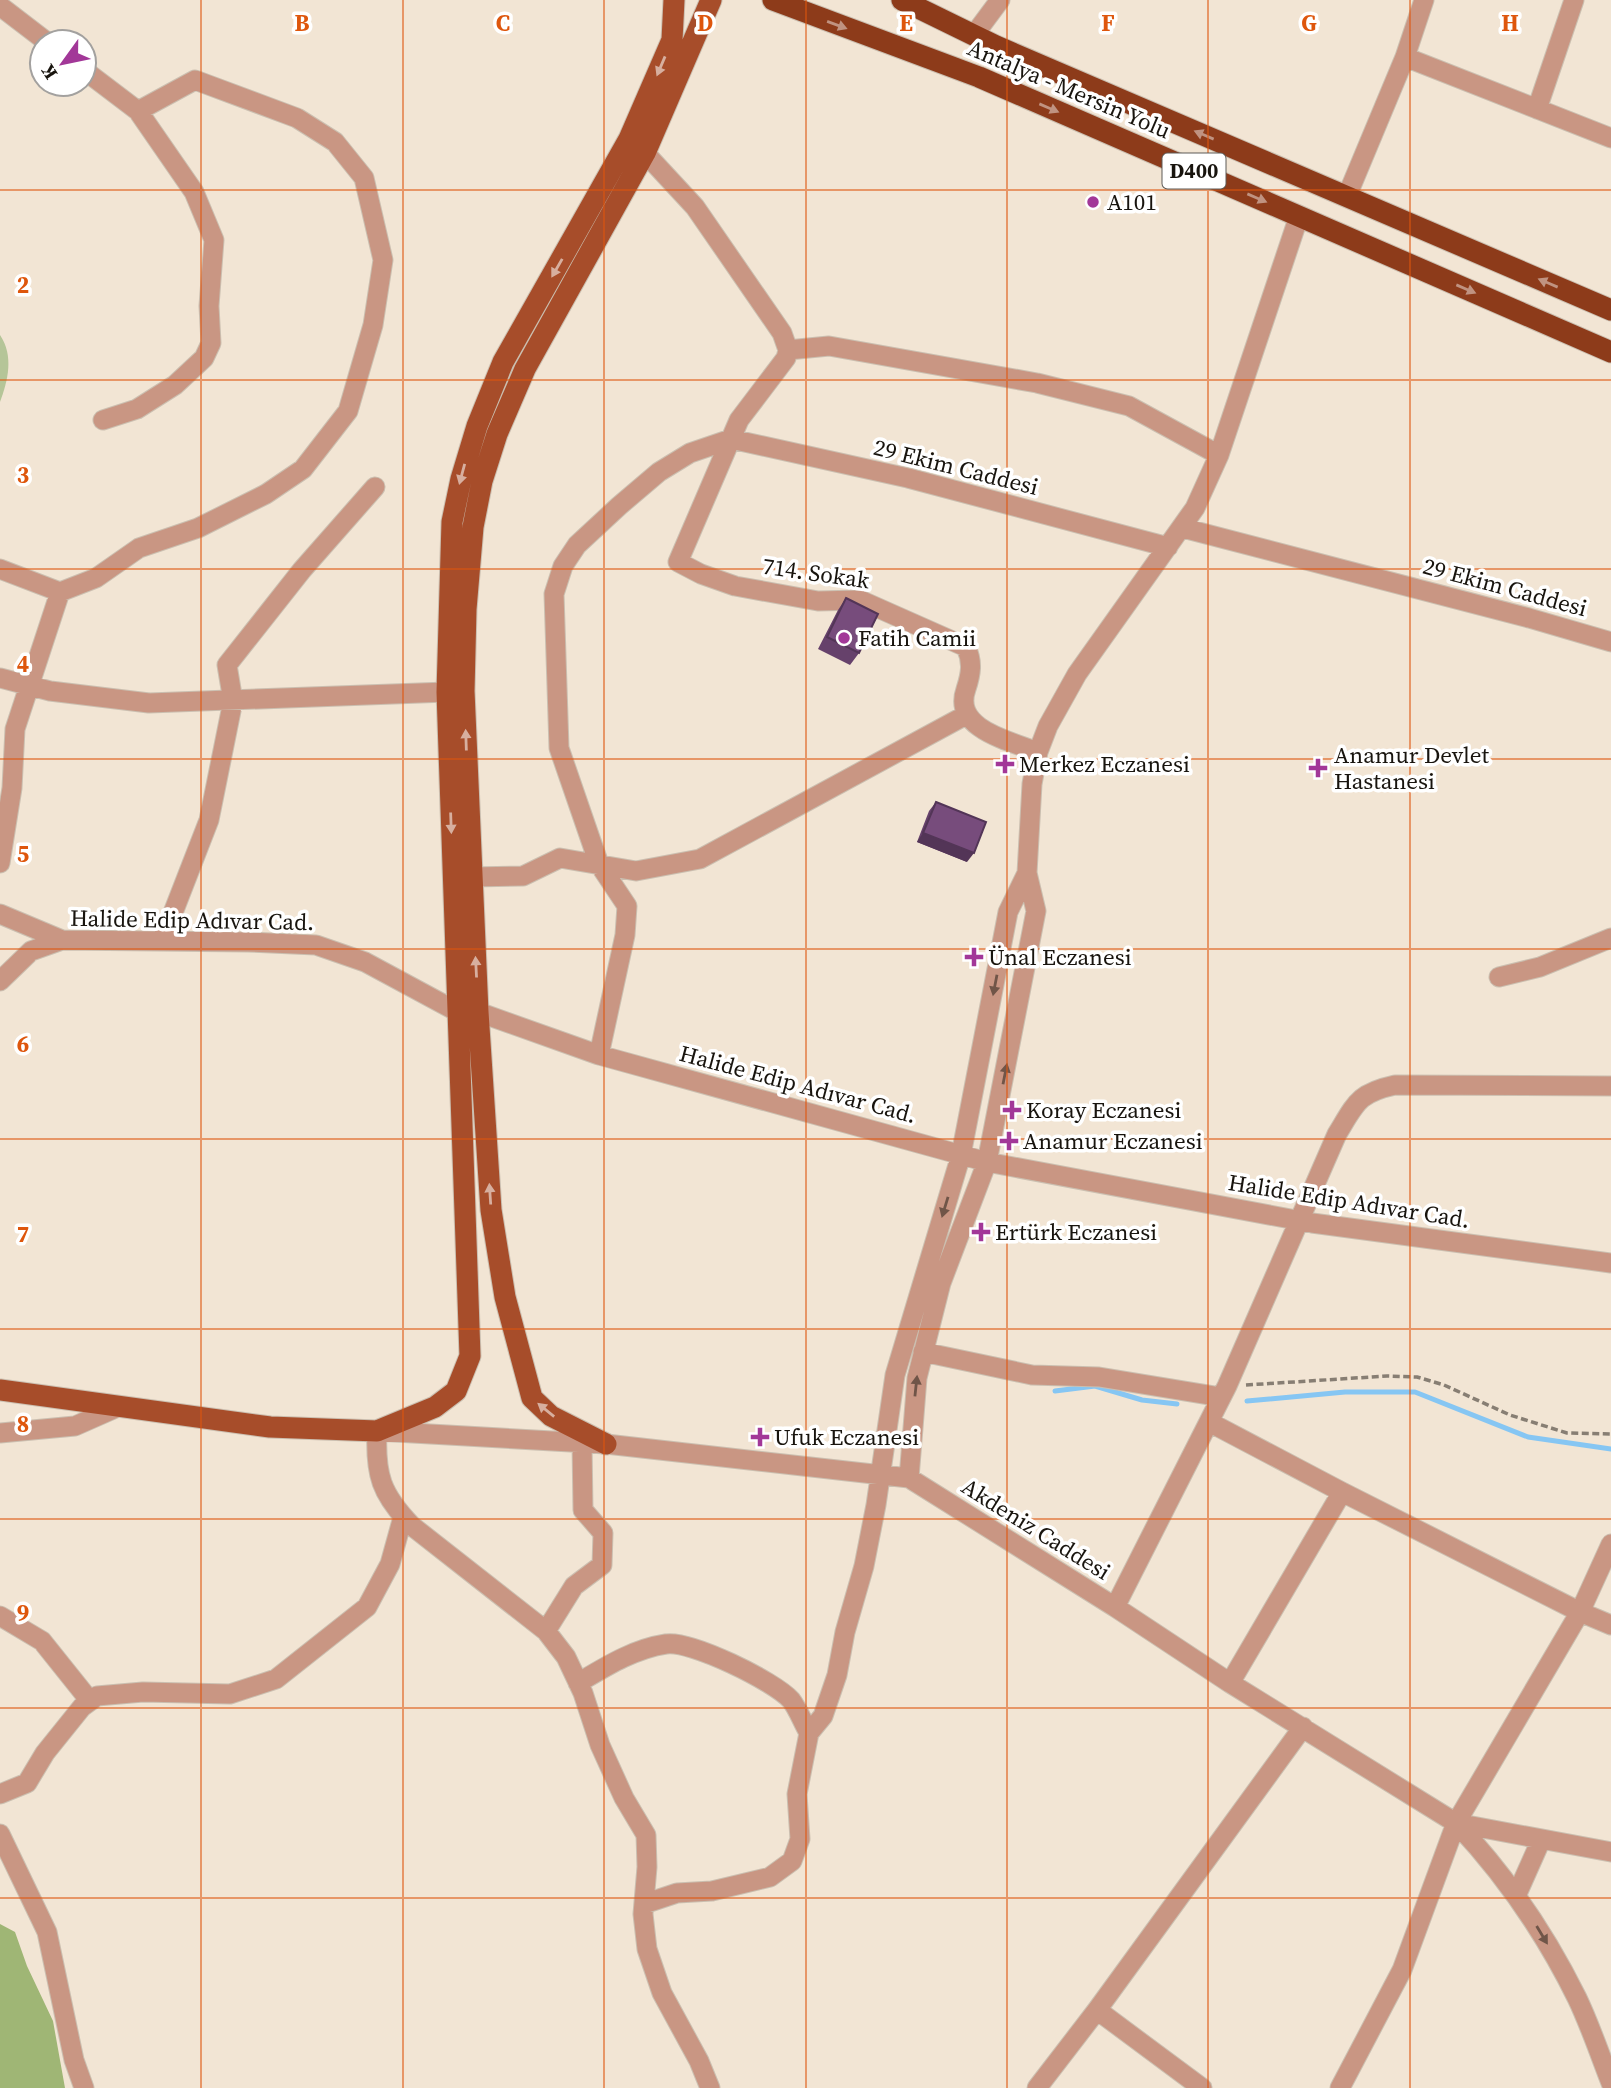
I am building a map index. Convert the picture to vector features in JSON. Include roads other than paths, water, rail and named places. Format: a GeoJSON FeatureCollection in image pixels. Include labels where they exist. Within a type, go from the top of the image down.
{"type":"FeatureCollection","features":[{"type":"Feature","properties":{"kind":"highway","name":"Antalya - Mersin Yolu"},"geometry":{"type":"LineString","coordinates":[[773,0],[979,77],[1611,352]]}},
{"type":"Feature","properties":{"kind":"highway","name":"Antalya - Mersin Yolu"},"geometry":{"type":"LineString","coordinates":[[902,0],[974,35],[1611,310]]}},
{"type":"Feature","properties":{"kind":"main road"},"geometry":{"type":"LineString","coordinates":[[0,1390],[270,1427],[377,1431],[435,1407],[456,1391],[470,1356],[447,692],[453,522],[461,479],[477,426],[503,362],[629,139],[672,40],[674,0]]}},
{"type":"Feature","properties":{"kind":"main road"},"geometry":{"type":"LineString","coordinates":[[606,1444],[551,1416],[532,1398],[505,1297],[491,1210],[478,1012],[464,691],[466,609],[473,527],[482,481],[497,434],[525,369],[645,153],[711,0]]}},
{"type":"Feature","properties":{"kind":"street"},"geometry":{"type":"LineString","coordinates":[[974,35],[1000,0]]}},
{"type":"Feature","properties":{"kind":"street"},"geometry":{"type":"LineString","coordinates":[[1347,196],[1405,57],[1424,0]]}},
{"type":"Feature","properties":{"kind":"street"},"geometry":{"type":"LineString","coordinates":[[1537,109],[1574,0]]}},
{"type":"Feature","properties":{"kind":"street"},"geometry":{"type":"LineString","coordinates":[[0,6],[29,28]]}},
{"type":"Feature","properties":{"kind":"street"},"geometry":{"type":"LineString","coordinates":[[1405,57],[1611,138]]}},
{"type":"Feature","properties":{"kind":"street"},"geometry":{"type":"LineString","coordinates":[[0,569],[60,592],[96,578],[139,548],[198,528],[266,494],[303,468],[348,411],[375,312],[383,260],[364,178],[335,142],[297,118],[195,80],[138,111]]}},
{"type":"Feature","properties":{"kind":"street"},"geometry":{"type":"LineString","coordinates":[[98,81],[138,111],[194,192],[214,240],[209,306],[211,343],[204,358],[175,385],[137,409],[103,420]]}},
{"type":"Feature","properties":{"kind":"street"},"geometry":{"type":"LineString","coordinates":[[599,1055],[625,935],[627,906],[600,864],[559,748],[554,607],[557,584],[563,566],[577,545],[659,472],[690,453],[731,439],[739,420],[786,358],[788,349],[782,333],[695,207],[645,153]]}},
{"type":"Feature","properties":{"kind":"street"},"geometry":{"type":"LineString","coordinates":[[909,1478],[917,1378],[941,1283],[987,1162],[1036,911],[1027,873],[1032,784],[1038,752],[1048,726],[1077,674],[1195,508],[1219,455],[1299,216]]}},
{"type":"Feature","properties":{"kind":"street"},"geometry":{"type":"LineString","coordinates":[[788,349],[829,346],[1037,383],[1129,406],[1219,455]]}},
{"type":"Feature","properties":{"kind":"street","name":"29 Ekim Caddesi"},"geometry":{"type":"LineString","coordinates":[[731,439],[908,478],[1168,547]]}},
{"type":"Feature","properties":{"kind":"street","name":"714. Sokak"},"geometry":{"type":"LineString","coordinates":[[731,439],[678,562],[701,574],[735,586],[818,601],[860,600],[966,647],[971,658],[970,677],[962,700],[967,715]]}},
{"type":"Feature","properties":{"kind":"street"},"geometry":{"type":"LineString","coordinates":[[162,941],[209,820],[233,701],[227,665],[302,570],[375,487]]}},
{"type":"Feature","properties":{"kind":"street","name":"29 Ekim Caddesi"},"geometry":{"type":"LineString","coordinates":[[1183,528],[1611,642]]}},
{"type":"Feature","properties":{"kind":"street"},"geometry":{"type":"LineString","coordinates":[[0,863],[12,788],[15,729],[60,592]]}},
{"type":"Feature","properties":{"kind":"street"},"geometry":{"type":"LineString","coordinates":[[0,678],[50,691],[149,703],[447,692]]}},
{"type":"Feature","properties":{"kind":"street"},"geometry":{"type":"LineString","coordinates":[[471,877],[523,876],[560,858],[636,871],[700,859],[967,715],[978,728],[1038,752]]}},
{"type":"Feature","properties":{"kind":"street"},"geometry":{"type":"LineString","coordinates":[[644,1904],[677,1893],[712,1891],[770,1877],[792,1861],[800,1839],[797,1794],[809,1733],[823,1716],[837,1675],[874,1517],[895,1375],[961,1154],[1008,912],[1027,873]]}},
{"type":"Feature","properties":{"kind":"street"},"geometry":{"type":"LineString","coordinates":[[0,914],[61,940]]}},
{"type":"Feature","properties":{"kind":"street"},"geometry":{"type":"LineString","coordinates":[[1499,977],[1540,967],[1611,938]]}},
{"type":"Feature","properties":{"kind":"street","name":"Halide Edip Adıvar Cad."},"geometry":{"type":"LineString","coordinates":[[0,981],[31,951],[61,940],[316,944],[365,962],[456,1011],[478,1012],[599,1055],[987,1162],[1300,1221],[1611,1263]]}},
{"type":"Feature","properties":{"kind":"street"},"geometry":{"type":"LineString","coordinates":[[1115,1607],[1224,1392],[1337,1134],[1357,1100],[1374,1090],[1395,1085],[1611,1086]]}},
{"type":"Feature","properties":{"kind":"street"},"geometry":{"type":"LineString","coordinates":[[923,1352],[1032,1375],[1099,1377],[1224,1392]]}},
{"type":"Feature","properties":{"kind":"street"},"geometry":{"type":"LineString","coordinates":[[0,1433],[75,1426],[118,1406]]}},
{"type":"Feature","properties":{"kind":"street"},"geometry":{"type":"LineString","coordinates":[[1209,1422],[1342,1493],[1611,1625]]}},
{"type":"Feature","properties":{"kind":"street"},"geometry":{"type":"LineString","coordinates":[[377,1431],[376,1459],[387,1498],[403,1517],[546,1631],[566,1657],[600,1745],[624,1798],[646,1835],[644,1904],[647,1950],[662,1993],[699,2061],[710,2088]]}},
{"type":"Feature","properties":{"kind":"street","name":"Akdeniz Caddesi"},"geometry":{"type":"LineString","coordinates":[[377,1431],[606,1444],[909,1478],[1115,1607],[1230,1683],[1456,1823],[1611,1852]]}},
{"type":"Feature","properties":{"kind":"street"},"geometry":{"type":"LineString","coordinates":[[546,1631],[574,1586],[602,1565],[603,1533],[583,1510],[582,1443]]}},
{"type":"Feature","properties":{"kind":"street"},"geometry":{"type":"LineString","coordinates":[[1230,1683],[1342,1493]]}},
{"type":"Feature","properties":{"kind":"street"},"geometry":{"type":"LineString","coordinates":[[0,1794],[27,1783],[45,1752],[82,1707],[97,1696],[143,1692],[230,1694],[276,1679],[368,1607],[390,1564],[403,1517]]}},
{"type":"Feature","properties":{"kind":"street"},"geometry":{"type":"LineString","coordinates":[[1340,2088],[1402,1970],[1456,1823],[1580,1612],[1611,1544]]}},
{"type":"Feature","properties":{"kind":"street"},"geometry":{"type":"LineString","coordinates":[[0,1616],[42,1642],[90,1701]]}},
{"type":"Feature","properties":{"kind":"street"},"geometry":{"type":"LineString","coordinates":[[578,1684],[616,1661],[648,1648],[669,1643],[693,1646],[758,1677],[790,1700],[809,1733]]}},
{"type":"Feature","properties":{"kind":"street"},"geometry":{"type":"LineString","coordinates":[[1037,2088],[1303,1727]]}},
{"type":"Feature","properties":{"kind":"street"},"geometry":{"type":"LineString","coordinates":[[1456,1823],[1488,1856],[1517,1894],[1554,1954],[1578,2000],[1611,2083]]}},
{"type":"Feature","properties":{"kind":"street"},"geometry":{"type":"LineString","coordinates":[[0,1834],[47,1931],[74,2060],[84,2088]]}},
{"type":"Feature","properties":{"kind":"street"},"geometry":{"type":"LineString","coordinates":[[1517,1894],[1541,1840]]}},
{"type":"Feature","properties":{"kind":"street"},"geometry":{"type":"LineString","coordinates":[[1097,2010],[1202,2088]]}},
{"type":"Feature","properties":{"kind":"waterway"},"geometry":{"type":"LineString","coordinates":[[1055,1391],[1095,1386],[1142,1400],[1177,1404]]}},
{"type":"Feature","properties":{"kind":"waterway"},"geometry":{"type":"LineString","coordinates":[[1247,1401],[1345,1392],[1415,1392],[1528,1437],[1611,1449]]}},
{"type":"Feature","properties":{"kind":"place","name":"A101"},"geometry":{"type":"Point","coordinates":[1093,202]}},
{"type":"Feature","properties":{"kind":"place","name":"Fatih Camii"},"geometry":{"type":"Point","coordinates":[844,638]}},
{"type":"Feature","properties":{"kind":"place","name":"Merkez Eczanesi"},"geometry":{"type":"Point","coordinates":[1005,764]}},
{"type":"Feature","properties":{"kind":"place","name":"Anamur Devlet Hastanesi"},"geometry":{"type":"Point","coordinates":[1318,768]}},
{"type":"Feature","properties":{"kind":"place","name":"Ünal Eczanesi"},"geometry":{"type":"Point","coordinates":[974,957]}},
{"type":"Feature","properties":{"kind":"place","name":"Koray Eczanesi"},"geometry":{"type":"Point","coordinates":[1012,1110]}},
{"type":"Feature","properties":{"kind":"place","name":"Anamur Eczanesi"},"geometry":{"type":"Point","coordinates":[1009,1141]}},
{"type":"Feature","properties":{"kind":"place","name":"Ertürk Eczanesi"},"geometry":{"type":"Point","coordinates":[981,1232]}},
{"type":"Feature","properties":{"kind":"place","name":"Ufuk Eczanesi"},"geometry":{"type":"Point","coordinates":[760,1437]}}]}
